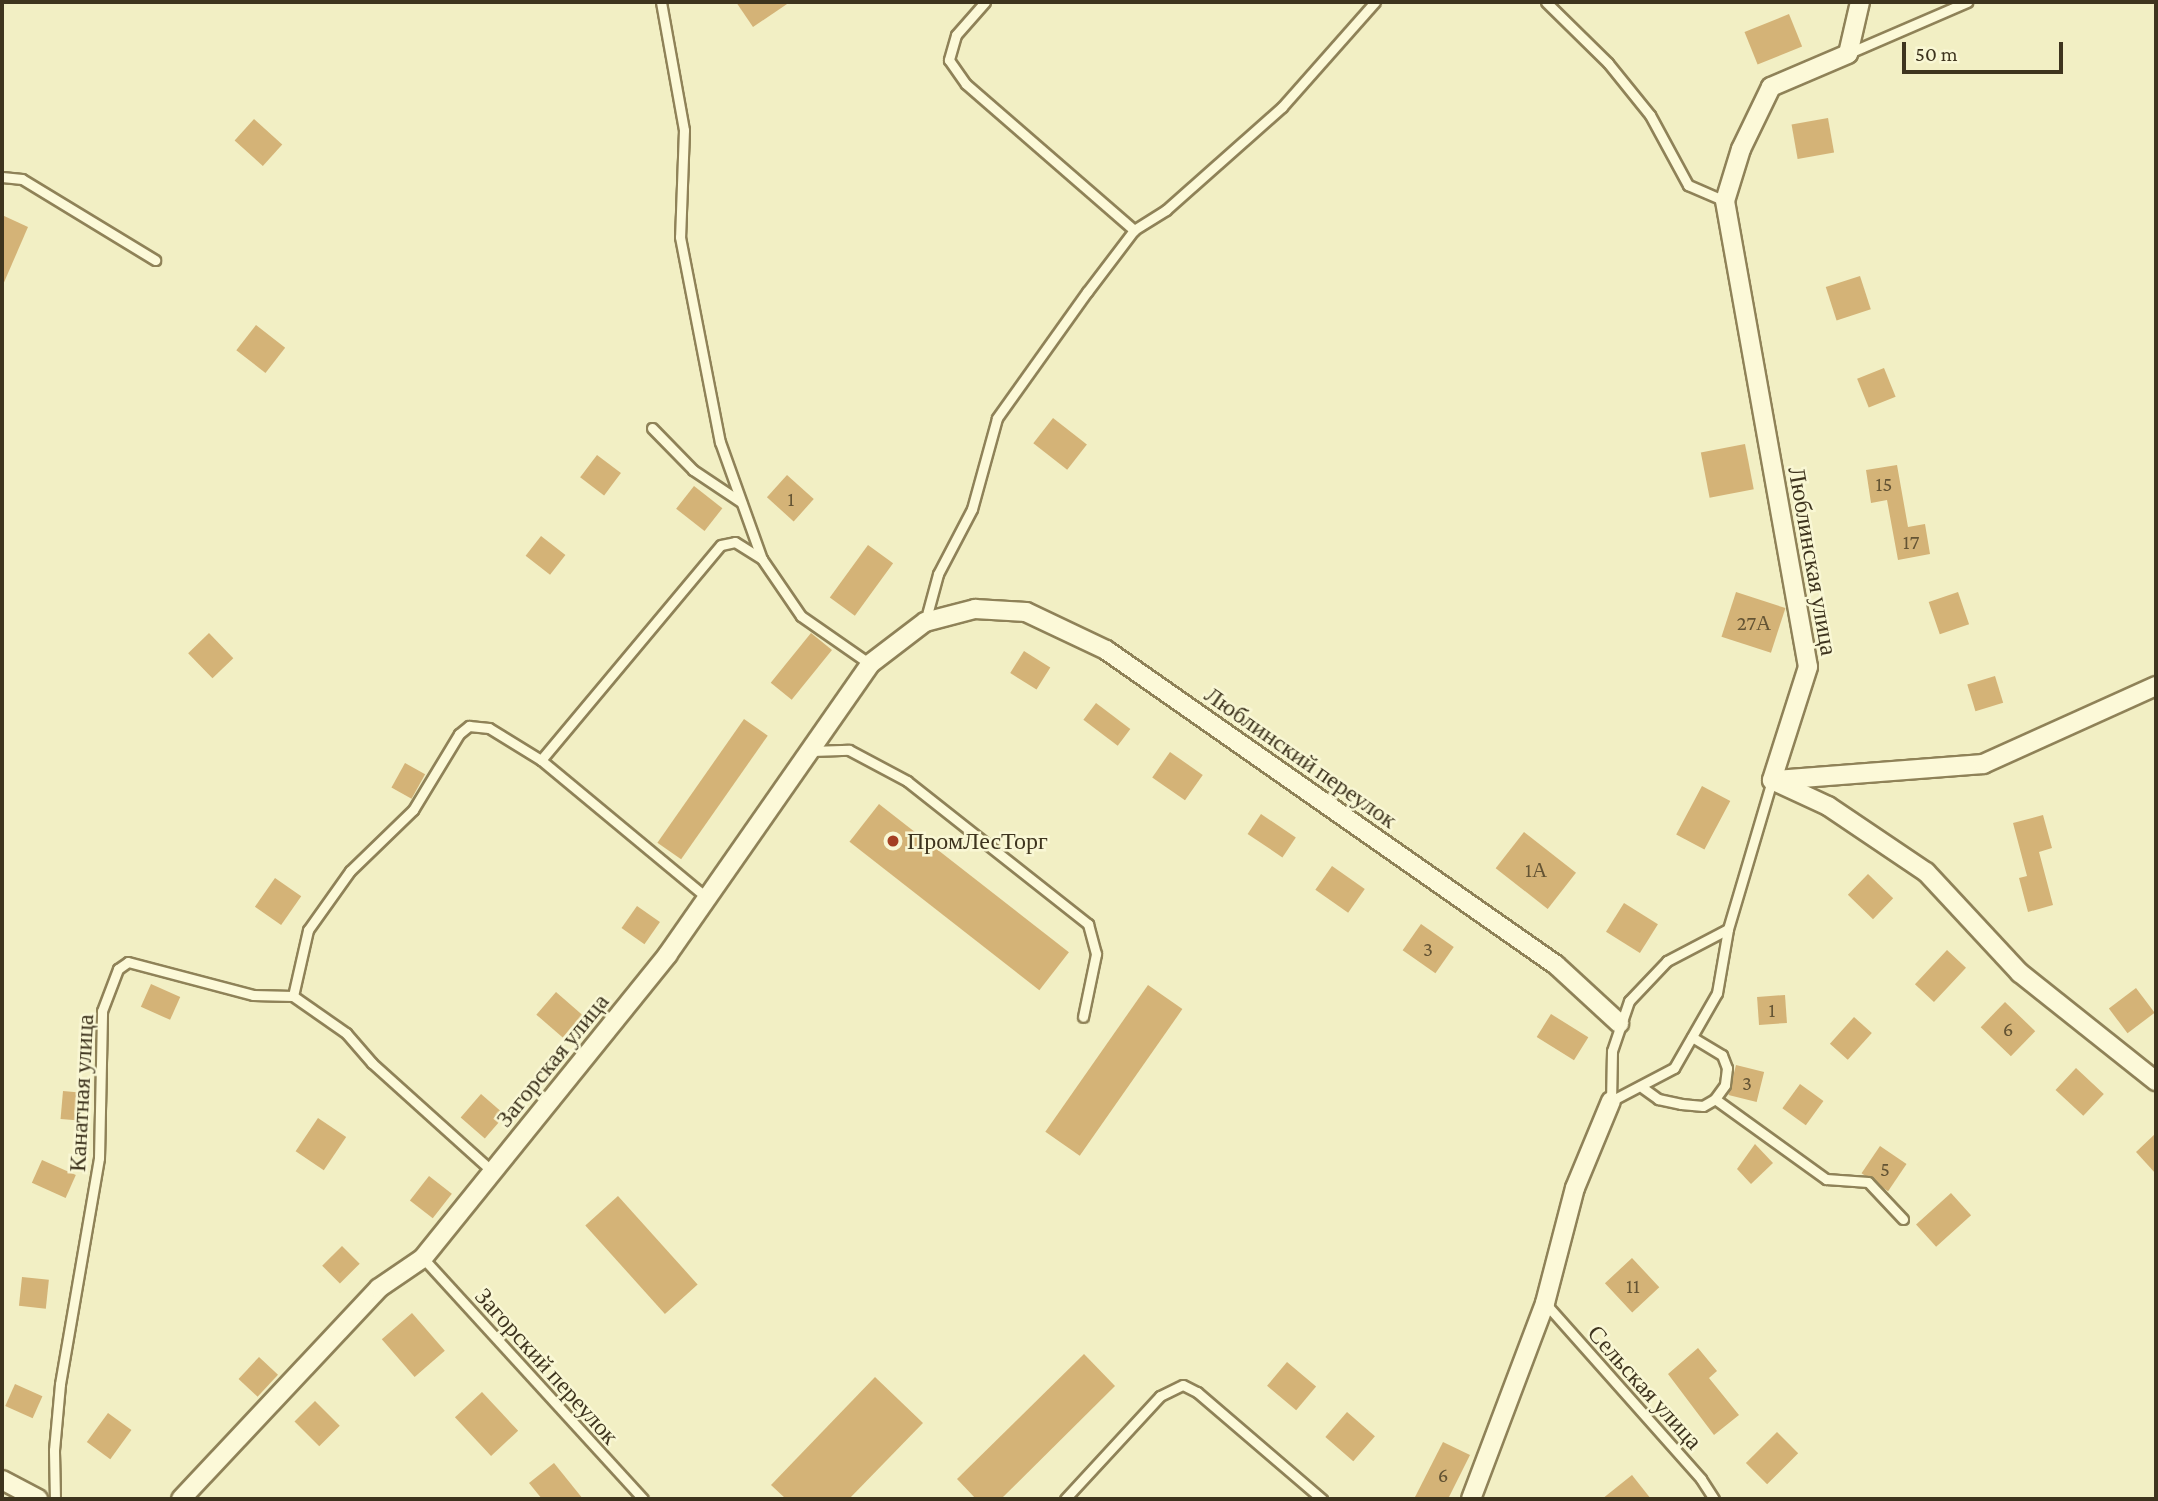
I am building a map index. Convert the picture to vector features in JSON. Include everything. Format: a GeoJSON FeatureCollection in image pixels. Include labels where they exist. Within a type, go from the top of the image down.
{"type":"FeatureCollection","features":[{"type":"Feature","properties":{"kind":"street"},"geometry":{"type":"LineString","coordinates":[[1848,54],[1860,2]]}},
{"type":"Feature","properties":{"kind":"street","name":"Люблинская улица"},"geometry":{"type":"LineString","coordinates":[[1772,780],[1808,667],[1725,201],[1741,149],[1771,88],[1848,54]]}},
{"type":"Feature","properties":{"kind":"street","name":"Люблинский переулок"},"geometry":{"type":"LineString","coordinates":[[925,622],[975,609],[1026,612],[1107,650],[1556,965],[1619,1023]]}},
{"type":"Feature","properties":{"kind":"street","name":"Загорская улица"},"geometry":{"type":"LineString","coordinates":[[181,1499],[379,1288],[423,1258],[668,954],[870,664],[925,622]]}},
{"type":"Feature","properties":{"kind":"street"},"geometry":{"type":"LineString","coordinates":[[1772,780],[1983,764],[2156,686]]}},
{"type":"Feature","properties":{"kind":"street"},"geometry":{"type":"LineString","coordinates":[[1772,780],[1828,806],[1926,872],[2020,973],[2156,1081]]}},
{"type":"Feature","properties":{"kind":"street"},"geometry":{"type":"LineString","coordinates":[[1471,1499],[1545,1303],[1574,1188],[1611,1101]]}},
{"type":"Feature","properties":{"kind":"street"},"geometry":{"type":"LineString","coordinates":[[2,1480],[38,1499]]}},
{"type":"Feature","properties":{"kind":"lane"},"geometry":{"type":"LineString","coordinates":[[661,2],[684,130],[681,237],[692,313],[720,442],[762,559],[801,616],[870,664]]}},
{"type":"Feature","properties":{"kind":"lane"},"geometry":{"type":"LineString","coordinates":[[985,2],[956,35],[948,60],[966,84],[1134,230]]}},
{"type":"Feature","properties":{"kind":"lane"},"geometry":{"type":"LineString","coordinates":[[925,622],[938,574],[972,509],[997,418],[1134,230],[1187,192],[1282,107],[1376,2]]}},
{"type":"Feature","properties":{"kind":"lane"},"geometry":{"type":"LineString","coordinates":[[1546,2],[1608,63],[1650,115],[1688,185],[1725,201]]}},
{"type":"Feature","properties":{"kind":"lane"},"geometry":{"type":"LineString","coordinates":[[1848,54],[1967,2]]}},
{"type":"Feature","properties":{"kind":"lane"},"geometry":{"type":"LineString","coordinates":[[2,177],[22,179],[155,260]]}},
{"type":"Feature","properties":{"kind":"lane"},"geometry":{"type":"LineString","coordinates":[[652,428],[693,470],[741,502]]}},
{"type":"Feature","properties":{"kind":"lane"},"geometry":{"type":"LineString","coordinates":[[541,760],[721,545],[735,542],[762,559]]}},
{"type":"Feature","properties":{"kind":"lane"},"geometry":{"type":"LineString","coordinates":[[493,1172],[373,1063],[346,1033],[293,996],[308,930],[350,871],[413,810],[459,734],[468,726],[489,728],[541,760],[707,898]]}},
{"type":"Feature","properties":{"kind":"lane"},"geometry":{"type":"LineString","coordinates":[[810,751],[849,750],[885,767],[1088,924],[1096,954],[1083,1017]]}},
{"type":"Feature","properties":{"kind":"lane"},"geometry":{"type":"LineString","coordinates":[[1728,929],[1667,961],[1629,1001],[1619,1023],[1611,1101],[1643,1088],[1674,1068],[1717,993],[1728,929],[1772,780]]}},
{"type":"Feature","properties":{"kind":"lane","name":"Канатная улица"},"geometry":{"type":"LineString","coordinates":[[55,1499],[54,1450],[60,1384],[99,1158],[102,1011],[118,969],[138,962],[253,995],[293,996]]}},
{"type":"Feature","properties":{"kind":"lane"},"geometry":{"type":"LineString","coordinates":[[1643,1088],[1658,1099],[1681,1104],[1703,1106],[1715,1099],[1725,1085],[1727,1068],[1722,1055],[1692,1037]]}},
{"type":"Feature","properties":{"kind":"lane"},"geometry":{"type":"LineString","coordinates":[[1715,1099],[1826,1179],[1868,1182],[1903,1219]]}},
{"type":"Feature","properties":{"kind":"lane","name":"Загорский переулок"},"geometry":{"type":"LineString","coordinates":[[423,1258],[643,1499]]}},
{"type":"Feature","properties":{"kind":"lane","name":"Сельская улица"},"geometry":{"type":"LineString","coordinates":[[1545,1303],[1701,1479],[1714,1499]]}},
{"type":"Feature","properties":{"kind":"lane"},"geometry":{"type":"LineString","coordinates":[[1065,1499],[1160,1396],[1183,1385],[1197,1392],[1322,1499]]}},
{"type":"Feature","properties":{"kind":"building"},"geometry":{"type":"Polygon","coordinates":[[[736,2],[790,2],[753,27],[736,2]]]}},
{"type":"Feature","properties":{"kind":"building"},"geometry":{"type":"Polygon","coordinates":[[[1789,14],[1802,46],[1758,64],[1744,32],[1789,14]]]}},
{"type":"Feature","properties":{"kind":"building"},"geometry":{"type":"Polygon","coordinates":[[[1828,118],[1834,152],[1798,159],[1792,124],[1828,118]]]}},
{"type":"Feature","properties":{"kind":"building"},"geometry":{"type":"Polygon","coordinates":[[[254,119],[282,144],[263,166],[235,141],[254,119]]]}},
{"type":"Feature","properties":{"kind":"building"},"geometry":{"type":"Polygon","coordinates":[[[2,215],[28,227],[2,287],[2,215]]]}},
{"type":"Feature","properties":{"kind":"building"},"geometry":{"type":"Polygon","coordinates":[[[1860,276],[1871,309],[1837,320],[1826,287],[1860,276]]]}},
{"type":"Feature","properties":{"kind":"building"},"geometry":{"type":"Polygon","coordinates":[[[256,325],[285,348],[265,373],[236,350],[256,325]]]}},
{"type":"Feature","properties":{"kind":"building"},"geometry":{"type":"Polygon","coordinates":[[[1884,368],[1896,397],[1869,408],[1857,379],[1884,368]]]}},
{"type":"Feature","properties":{"kind":"building"},"geometry":{"type":"Polygon","coordinates":[[[1053,418],[1087,444],[1067,470],[1033,443],[1053,418]]]}},
{"type":"Feature","properties":{"kind":"building"},"geometry":{"type":"Polygon","coordinates":[[[1745,444],[1754,489],[1710,498],[1701,453],[1745,444]]]}},
{"type":"Feature","properties":{"kind":"building"},"geometry":{"type":"Polygon","coordinates":[[[597,455],[621,473],[604,495],[580,477],[597,455]]]}},
{"type":"Feature","properties":{"kind":"building"},"geometry":{"type":"Polygon","coordinates":[[[1897,465],[1908,527],[1925,524],[1930,554],[1898,560],[1887,500],[1871,503],[1866,470],[1897,465]]]}},
{"type":"Feature","properties":{"kind":"building"},"geometry":{"type":"Polygon","coordinates":[[[787,475],[814,499],[794,521],[767,497],[787,475]]]}},
{"type":"Feature","properties":{"kind":"building"},"geometry":{"type":"Polygon","coordinates":[[[694,486],[722,508],[705,531],[676,509],[694,486]]]}},
{"type":"Feature","properties":{"kind":"building"},"geometry":{"type":"Polygon","coordinates":[[[541,536],[565,555],[550,575],[526,556],[541,536]]]}},
{"type":"Feature","properties":{"kind":"building"},"geometry":{"type":"Polygon","coordinates":[[[868,545],[893,563],[855,616],[830,598],[868,545]]]}},
{"type":"Feature","properties":{"kind":"building"},"geometry":{"type":"Polygon","coordinates":[[[1736,592],[1785,608],[1771,653],[1721,637],[1736,592]]]}},
{"type":"Feature","properties":{"kind":"building"},"geometry":{"type":"Polygon","coordinates":[[[1958,592],[1969,624],[1940,634],[1929,602],[1958,592]]]}},
{"type":"Feature","properties":{"kind":"building"},"geometry":{"type":"Polygon","coordinates":[[[209,633],[233,658],[212,678],[188,653],[209,633]]]}},
{"type":"Feature","properties":{"kind":"building"},"geometry":{"type":"Polygon","coordinates":[[[811,633],[832,650],[792,700],[771,683],[811,633]]]}},
{"type":"Feature","properties":{"kind":"building"},"geometry":{"type":"Polygon","coordinates":[[[1024,651],[1050,667],[1037,689],[1010,673],[1024,651]]]}},
{"type":"Feature","properties":{"kind":"building"},"geometry":{"type":"Polygon","coordinates":[[[1995,676],[2003,703],[1975,711],[1967,684],[1995,676]]]}},
{"type":"Feature","properties":{"kind":"building"},"geometry":{"type":"Polygon","coordinates":[[[1096,703],[1130,729],[1118,746],[1083,720],[1096,703]]]}},
{"type":"Feature","properties":{"kind":"building"},"geometry":{"type":"Polygon","coordinates":[[[744,719],[768,736],[681,859],[657,843],[744,719]]]}},
{"type":"Feature","properties":{"kind":"building"},"geometry":{"type":"Polygon","coordinates":[[[1170,752],[1203,775],[1185,800],[1152,777],[1170,752]]]}},
{"type":"Feature","properties":{"kind":"building"},"geometry":{"type":"Polygon","coordinates":[[[405,763],[425,774],[412,799],[391,787],[405,763]]]}},
{"type":"Feature","properties":{"kind":"building"},"geometry":{"type":"Polygon","coordinates":[[[1702,786],[1730,801],[1704,850],[1676,835],[1702,786]]]}},
{"type":"Feature","properties":{"kind":"building"},"geometry":{"type":"Polygon","coordinates":[[[879,804],[1069,952],[1039,990],[849,842],[879,804]]]}},
{"type":"Feature","properties":{"kind":"building"},"geometry":{"type":"Polygon","coordinates":[[[1261,814],[1296,837],[1282,857],[1248,834],[1261,814]]]}},
{"type":"Feature","properties":{"kind":"building"},"geometry":{"type":"Polygon","coordinates":[[[2043,815],[2052,848],[2039,852],[2053,905],[2028,912],[2019,878],[2027,876],[2013,823],[2043,815]]]}},
{"type":"Feature","properties":{"kind":"building"},"geometry":{"type":"Polygon","coordinates":[[[1524,832],[1576,873],[1548,909],[1496,868],[1524,832]]]}},
{"type":"Feature","properties":{"kind":"building"},"geometry":{"type":"Polygon","coordinates":[[[1332,866],[1365,889],[1348,913],[1315,890],[1332,866]]]}},
{"type":"Feature","properties":{"kind":"building"},"geometry":{"type":"Polygon","coordinates":[[[1868,874],[1893,898],[1873,919],[1848,895],[1868,874]]]}},
{"type":"Feature","properties":{"kind":"building"},"geometry":{"type":"Polygon","coordinates":[[[275,878],[301,896],[281,925],[255,907],[275,878]]]}},
{"type":"Feature","properties":{"kind":"building"},"geometry":{"type":"Polygon","coordinates":[[[1624,903],[1658,924],[1640,953],[1606,932],[1624,903]]]}},
{"type":"Feature","properties":{"kind":"building"},"geometry":{"type":"Polygon","coordinates":[[[637,906],[660,922],[644,944],[622,928],[637,906]]]}},
{"type":"Feature","properties":{"kind":"building"},"geometry":{"type":"Polygon","coordinates":[[[1421,924],[1454,947],[1435,973],[1403,950],[1421,924]]]}},
{"type":"Feature","properties":{"kind":"building"},"geometry":{"type":"Polygon","coordinates":[[[1947,950],[1966,968],[1934,1002],[1915,984],[1947,950]]]}},
{"type":"Feature","properties":{"kind":"building"},"geometry":{"type":"Polygon","coordinates":[[[151,984],[180,997],[170,1020],[141,1007],[151,984]]]}},
{"type":"Feature","properties":{"kind":"building"},"geometry":{"type":"Polygon","coordinates":[[[1148,985],[1182,1009],[1080,1156],[1045,1132],[1148,985]]]}},
{"type":"Feature","properties":{"kind":"building"},"geometry":{"type":"Polygon","coordinates":[[[2136,988],[2155,1013],[2128,1033],[2109,1008],[2136,988]]]}},
{"type":"Feature","properties":{"kind":"building"},"geometry":{"type":"Polygon","coordinates":[[[556,992],[582,1015],[563,1038],[536,1015],[556,992]]]}},
{"type":"Feature","properties":{"kind":"building"},"geometry":{"type":"Polygon","coordinates":[[[1785,995],[1787,1023],[1759,1025],[1757,997],[1785,995]]]}},
{"type":"Feature","properties":{"kind":"building"},"geometry":{"type":"Polygon","coordinates":[[[2005,1002],[2035,1031],[2011,1056],[1981,1027],[2005,1002]]]}},
{"type":"Feature","properties":{"kind":"building"},"geometry":{"type":"Polygon","coordinates":[[[1551,1014],[1588,1037],[1574,1060],[1537,1037],[1551,1014]]]}},
{"type":"Feature","properties":{"kind":"building"},"geometry":{"type":"Polygon","coordinates":[[[1854,1017],[1872,1033],[1848,1060],[1830,1044],[1854,1017]]]}},
{"type":"Feature","properties":{"kind":"building"},"geometry":{"type":"Polygon","coordinates":[[[1736,1065],[1764,1072],[1757,1102],[1729,1095],[1736,1065]]]}},
{"type":"Feature","properties":{"kind":"building"},"geometry":{"type":"Polygon","coordinates":[[[2076,1068],[2104,1094],[2083,1116],[2056,1090],[2076,1068]]]}},
{"type":"Feature","properties":{"kind":"building"},"geometry":{"type":"Polygon","coordinates":[[[1800,1084],[1823,1101],[1806,1125],[1782,1108],[1800,1084]]]}},
{"type":"Feature","properties":{"kind":"building"},"geometry":{"type":"Polygon","coordinates":[[[63,1091],[85,1093],[82,1121],[61,1119],[63,1091]]]}},
{"type":"Feature","properties":{"kind":"building"},"geometry":{"type":"Polygon","coordinates":[[[481,1094],[505,1115],[485,1138],[461,1117],[481,1094]]]}},
{"type":"Feature","properties":{"kind":"building"},"geometry":{"type":"Polygon","coordinates":[[[318,1118],[346,1137],[324,1170],[296,1151],[318,1118]]]}},
{"type":"Feature","properties":{"kind":"building"},"geometry":{"type":"Polygon","coordinates":[[[2156,1133],[2156,1174],[2136,1152],[2156,1133]]]}},
{"type":"Feature","properties":{"kind":"building"},"geometry":{"type":"Polygon","coordinates":[[[1755,1144],[1773,1163],[1751,1184],[1737,1169],[1755,1144]]]}},
{"type":"Feature","properties":{"kind":"building"},"geometry":{"type":"Polygon","coordinates":[[[1880,1146],[1907,1164],[1888,1191],[1862,1173],[1880,1146]]]}},
{"type":"Feature","properties":{"kind":"building"},"geometry":{"type":"Polygon","coordinates":[[[42,1160],[76,1175],[66,1198],[32,1183],[42,1160]]]}},
{"type":"Feature","properties":{"kind":"building"},"geometry":{"type":"Polygon","coordinates":[[[429,1176],[452,1194],[433,1218],[410,1200],[429,1176]]]}},
{"type":"Feature","properties":{"kind":"building"},"geometry":{"type":"Polygon","coordinates":[[[1951,1193],[1971,1215],[1936,1247],[1916,1224],[1951,1193]]]}},
{"type":"Feature","properties":{"kind":"building"},"geometry":{"type":"Polygon","coordinates":[[[618,1196],[698,1284],[665,1314],[585,1225],[618,1196]]]}},
{"type":"Feature","properties":{"kind":"building"},"geometry":{"type":"Polygon","coordinates":[[[342,1246],[360,1264],[340,1283],[322,1266],[342,1246]]]}},
{"type":"Feature","properties":{"kind":"building"},"geometry":{"type":"Polygon","coordinates":[[[1632,1258],[1659,1287],[1632,1312],[1605,1283],[1632,1258]]]}},
{"type":"Feature","properties":{"kind":"building"},"geometry":{"type":"Polygon","coordinates":[[[22,1277],[49,1280],[46,1309],[19,1306],[22,1277]]]}},
{"type":"Feature","properties":{"kind":"building"},"geometry":{"type":"Polygon","coordinates":[[[412,1313],[445,1351],[415,1377],[382,1339],[412,1313]]]}},
{"type":"Feature","properties":{"kind":"building"},"geometry":{"type":"Polygon","coordinates":[[[1698,1348],[1717,1371],[1709,1378],[1739,1415],[1714,1435],[1668,1374],[1698,1348]]]}},
{"type":"Feature","properties":{"kind":"building"},"geometry":{"type":"Polygon","coordinates":[[[1084,1354],[1115,1386],[1001,1499],[976,1499],[957,1479],[1084,1354]]]}},
{"type":"Feature","properties":{"kind":"building"},"geometry":{"type":"Polygon","coordinates":[[[259,1357],[278,1375],[258,1397],[239,1379],[259,1357]]]}},
{"type":"Feature","properties":{"kind":"building"},"geometry":{"type":"Polygon","coordinates":[[[1287,1362],[1316,1386],[1296,1410],[1267,1386],[1287,1362]]]}},
{"type":"Feature","properties":{"kind":"building"},"geometry":{"type":"Polygon","coordinates":[[[875,1377],[923,1423],[849,1499],[786,1499],[771,1485],[875,1377]]]}},
{"type":"Feature","properties":{"kind":"building"},"geometry":{"type":"Polygon","coordinates":[[[15,1384],[42,1396],[33,1418],[5,1406],[15,1384]]]}},
{"type":"Feature","properties":{"kind":"building"},"geometry":{"type":"Polygon","coordinates":[[[482,1392],[518,1431],[491,1456],[455,1417],[482,1392]]]}},
{"type":"Feature","properties":{"kind":"building"},"geometry":{"type":"Polygon","coordinates":[[[315,1401],[340,1426],[319,1446],[294,1422],[315,1401]]]}},
{"type":"Feature","properties":{"kind":"building"},"geometry":{"type":"Polygon","coordinates":[[[1347,1412],[1375,1436],[1353,1461],[1325,1437],[1347,1412]]]}},
{"type":"Feature","properties":{"kind":"building"},"geometry":{"type":"Polygon","coordinates":[[[108,1413],[131,1430],[110,1459],[87,1442],[108,1413]]]}},
{"type":"Feature","properties":{"kind":"building"},"geometry":{"type":"Polygon","coordinates":[[[1777,1432],[1798,1453],[1767,1484],[1746,1463],[1777,1432]]]}},
{"type":"Feature","properties":{"kind":"building"},"geometry":{"type":"Polygon","coordinates":[[[1443,1442],[1470,1455],[1448,1499],[1414,1499],[1443,1442]]]}},
{"type":"Feature","properties":{"kind":"building"},"geometry":{"type":"Polygon","coordinates":[[[554,1463],[583,1499],[542,1499],[529,1483],[554,1463]]]}},
{"type":"Feature","properties":{"kind":"building"},"geometry":{"type":"Polygon","coordinates":[[[1632,1475],[1651,1499],[1602,1499],[1632,1475]]]}},
{"type":"Feature","properties":{"kind":"place","name":"ПромЛесТорг"},"geometry":{"type":"Point","coordinates":[893,841]}}]}
